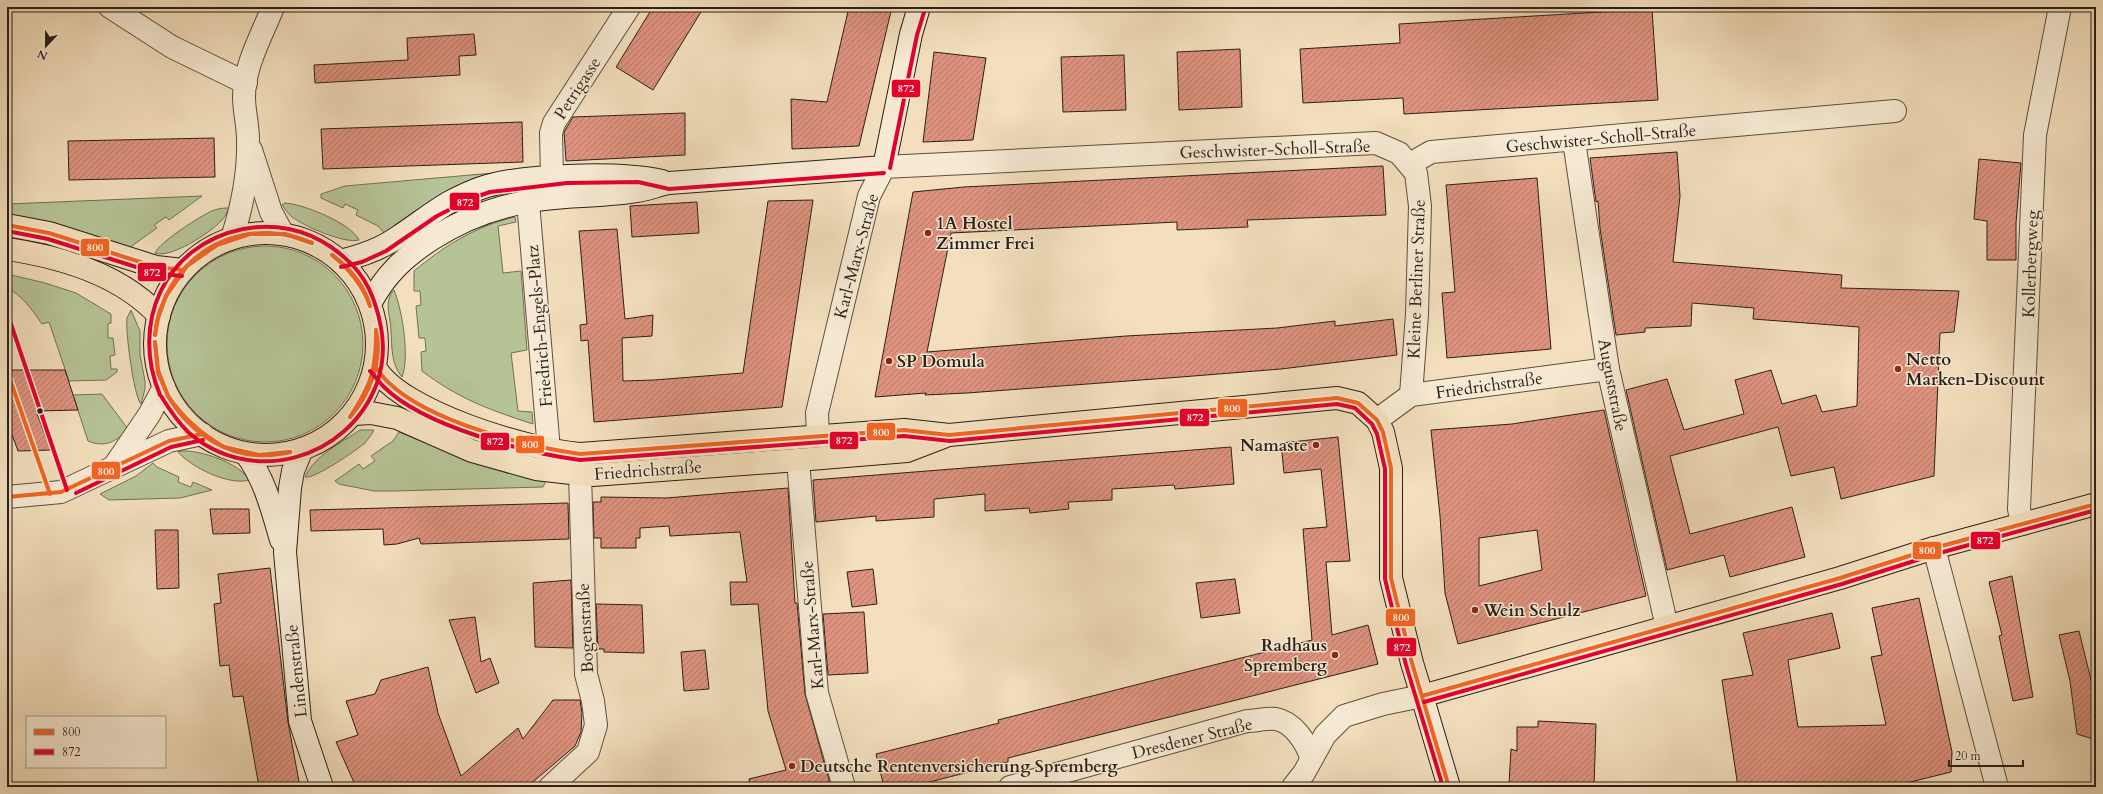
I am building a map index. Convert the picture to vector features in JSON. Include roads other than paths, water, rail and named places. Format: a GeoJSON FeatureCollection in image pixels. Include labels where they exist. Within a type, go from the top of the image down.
{"type":"FeatureCollection","features":[{"type":"Feature","properties":{"kind":"main road"},"geometry":{"type":"LineString","coordinates":[[7,225],[50,233],[156,267],[183,270]]}},
{"type":"Feature","properties":{"kind":"main road"},"geometry":{"type":"LineString","coordinates":[[253,233],[283,234],[308,240],[335,256],[357,278],[370,304],[376,321],[378,344],[375,367],[367,392],[353,414],[336,431],[316,444],[302,449],[270,455],[246,454],[220,445],[202,434],[178,412],[164,387],[158,372],[155,350],[156,327],[161,305],[171,285],[183,270],[206,250],[232,238],[253,233]]}},
{"type":"Feature","properties":{"kind":"main road"},"geometry":{"type":"LineString","coordinates":[[7,249],[32,253],[113,280],[134,293],[158,316]]}},
{"type":"Feature","properties":{"kind":"main road","name":"Friedrichstraße"},"geometry":{"type":"LineString","coordinates":[[375,367],[381,378],[393,389],[416,402],[494,436],[549,450],[564,452],[592,453],[904,430],[949,435],[1337,398],[1358,403],[1377,420],[1383,432],[1391,468],[1391,578],[1412,663],[1422,696]]}},
{"type":"Feature","properties":{"kind":"main road","name":"Friedrichstraße"},"geometry":{"type":"LineString","coordinates":[[353,414],[371,413],[397,418],[472,451],[536,469],[580,474],[798,460],[907,451],[949,435]]}},
{"type":"Feature","properties":{"kind":"main road"},"geometry":{"type":"LineString","coordinates":[[1422,696],[1840,578],[1934,548],[2096,504]]}},
{"type":"Feature","properties":{"kind":"street"},"geometry":{"type":"LineString","coordinates":[[110,7],[172,47],[246,83]]}},
{"type":"Feature","properties":{"kind":"street"},"geometry":{"type":"LineString","coordinates":[[232,238],[240,214],[244,190],[248,140],[244,96],[246,83],[251,62],[273,7]]}},
{"type":"Feature","properties":{"kind":"street","name":"Petrigasse"},"geometry":{"type":"LineString","coordinates":[[552,178],[551,133],[554,123],[629,7]]}},
{"type":"Feature","properties":{"kind":"street","name":"Karl-Marx-Straße"},"geometry":{"type":"LineString","coordinates":[[818,436],[817,413],[869,196],[884,167],[919,7]]}},
{"type":"Feature","properties":{"kind":"street","name":"Kollerbergweg"},"geometry":{"type":"LineString","coordinates":[[2022,524],[2019,509],[2035,135],[2060,7]]}},
{"type":"Feature","properties":{"kind":"street","name":"Geschwister-Scholl-Straße"},"geometry":{"type":"LineString","coordinates":[[370,304],[380,284],[390,271],[422,245],[448,228],[478,214],[528,202],[554,198],[637,191],[669,183],[884,167],[1376,143],[1398,153],[1410,164],[1431,152],[1574,141],[1895,111]]}},
{"type":"Feature","properties":{"kind":"street"},"geometry":{"type":"LineString","coordinates":[[248,140],[271,212],[283,234]]}},
{"type":"Feature","properties":{"kind":"street","name":"Auguststraße"},"geometry":{"type":"LineString","coordinates":[[1574,141],[1608,369],[1667,627]]}},
{"type":"Feature","properties":{"kind":"street","name":"Kleine Berliner Straße"},"geometry":{"type":"LineString","coordinates":[[1410,164],[1416,173],[1420,206],[1417,314],[1411,395]]}},
{"type":"Feature","properties":{"kind":"street","name":"Geschwister-Scholl-Straße"},"geometry":{"type":"LineString","coordinates":[[340,261],[360,256],[383,246],[434,211],[468,193],[495,185],[552,178],[639,176],[669,183]]}},
{"type":"Feature","properties":{"kind":"street","name":"Friedrich-Engels-Platz"},"geometry":{"type":"LineString","coordinates":[[528,202],[549,450]]}},
{"type":"Feature","properties":{"kind":"street","name":"Friedrichstraße"},"geometry":{"type":"LineString","coordinates":[[1377,420],[1411,395],[1608,369]]}},
{"type":"Feature","properties":{"kind":"street"},"geometry":{"type":"LineString","coordinates":[[114,466],[149,415],[164,387]]}},
{"type":"Feature","properties":{"kind":"street"},"geometry":{"type":"LineString","coordinates":[[7,497],[61,492],[98,476],[114,466],[169,441],[202,434]]}},
{"type":"Feature","properties":{"kind":"street","name":"Lindenstraße"},"geometry":{"type":"LineString","coordinates":[[302,449],[293,471],[290,488],[285,552],[300,721],[322,787]]}},
{"type":"Feature","properties":{"kind":"street","name":"Lindenstraße"},"geometry":{"type":"LineString","coordinates":[[246,454],[257,470],[267,491],[285,552]]}},
{"type":"Feature","properties":{"kind":"street","name":"Karl-Marx-Straße"},"geometry":{"type":"LineString","coordinates":[[798,460],[817,693],[844,787]]}},
{"type":"Feature","properties":{"kind":"street","name":"Bogenstraße"},"geometry":{"type":"LineString","coordinates":[[550,787],[588,752],[596,726],[593,701],[586,674],[580,474]]}},
{"type":"Feature","properties":{"kind":"street"},"geometry":{"type":"LineString","coordinates":[[1934,548],[1997,787]]}},
{"type":"Feature","properties":{"kind":"street"},"geometry":{"type":"LineString","coordinates":[[1293,787],[1304,773],[1311,757],[1325,735],[1344,716],[1383,704],[1422,696],[1449,787]]}},
{"type":"Feature","properties":{"kind":"street","name":"Dresdener Straße"},"geometry":{"type":"LineString","coordinates":[[1010,787],[1247,721],[1276,719],[1283,722],[1295,730],[1307,746],[1311,757]]}},
{"type":"Feature","properties":{"kind":"place","name":"1A Hostel Zimmer Frei"},"geometry":{"type":"Point","coordinates":[928,233]}},
{"type":"Feature","properties":{"kind":"place","name":"SP Domula"},"geometry":{"type":"Point","coordinates":[889,361]}},
{"type":"Feature","properties":{"kind":"place","name":"Netto Marken-Discount"},"geometry":{"type":"Point","coordinates":[1898,369]}},
{"type":"Feature","properties":{"kind":"place","name":"Namaste"},"geometry":{"type":"Point","coordinates":[1316,445]}},
{"type":"Feature","properties":{"kind":"place","name":"Wein Schulz"},"geometry":{"type":"Point","coordinates":[1475,610]}},
{"type":"Feature","properties":{"kind":"place","name":"Radhaus Spremberg"},"geometry":{"type":"Point","coordinates":[1335,655]}},
{"type":"Feature","properties":{"kind":"place","name":"Deutsche Rentenversicherung Spremberg"},"geometry":{"type":"Point","coordinates":[792,766]}}]}
